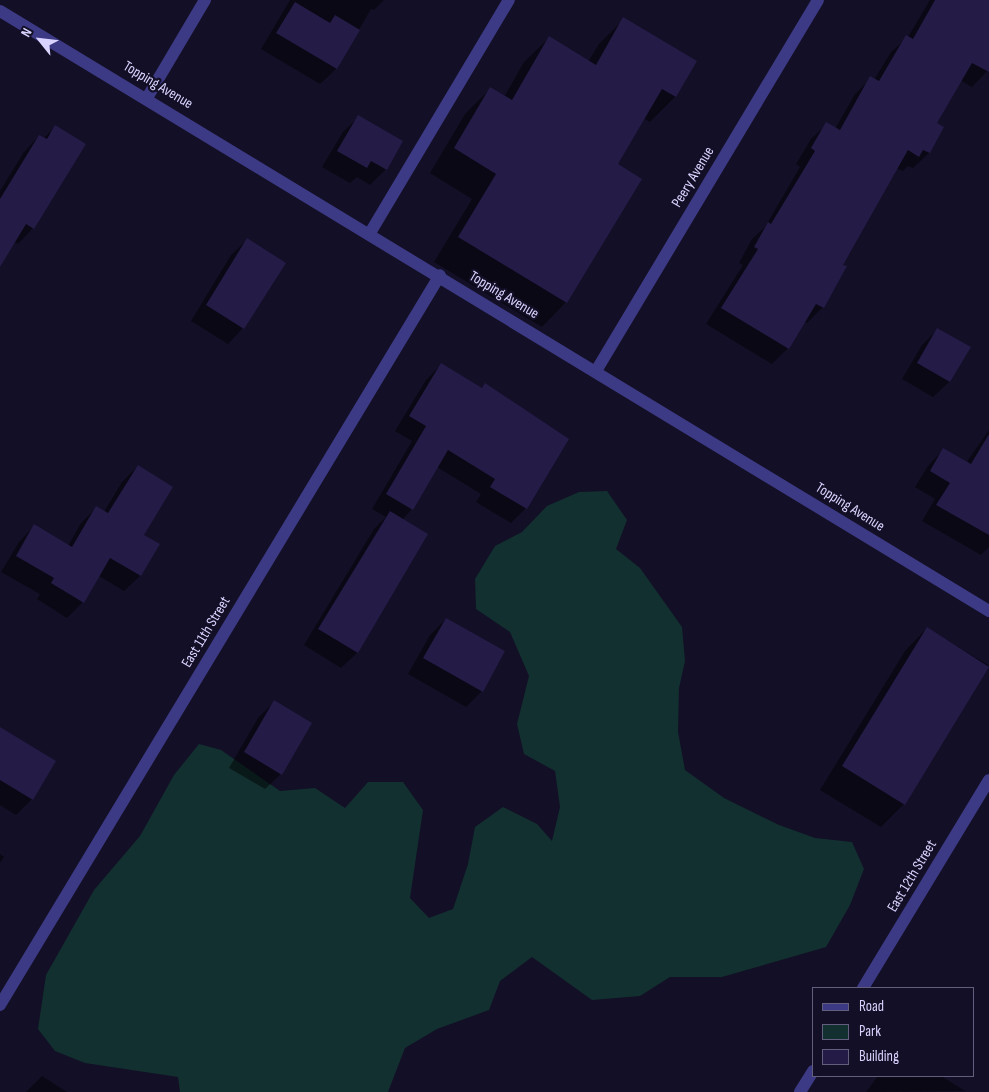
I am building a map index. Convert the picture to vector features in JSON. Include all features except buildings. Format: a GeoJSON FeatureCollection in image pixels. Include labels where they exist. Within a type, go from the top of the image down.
{"type":"FeatureCollection","features":[{"type":"Feature","properties":{"kind":"street"},"geometry":{"type":"LineString","coordinates":[[147,98],[205,0]]}},
{"type":"Feature","properties":{"kind":"street"},"geometry":{"type":"LineString","coordinates":[[370,233],[509,0]]}},
{"type":"Feature","properties":{"kind":"street","name":"Peery Avenue"},"geometry":{"type":"LineString","coordinates":[[596,371],[818,0]]}},
{"type":"Feature","properties":{"kind":"street","name":"Topping Avenue"},"geometry":{"type":"LineString","coordinates":[[0,11],[440,275],[989,611]]}},
{"type":"Feature","properties":{"kind":"street","name":"East 11th Street"},"geometry":{"type":"LineString","coordinates":[[0,1005],[440,275]]}},
{"type":"Feature","properties":{"kind":"street","name":"East 12th Street"},"geometry":{"type":"LineString","coordinates":[[864,987],[989,780]]}},
{"type":"Feature","properties":{"kind":"street"},"geometry":{"type":"LineString","coordinates":[[800,1092],[812,1073]]}},
{"type":"Feature","properties":{"kind":"green space"},"geometry":{"type":"Polygon","coordinates":[[[607,491],[627,520],[616,549],[640,568],[682,627],[685,661],[679,688],[678,732],[685,770],[724,798],[779,825],[815,838],[852,842],[864,869],[850,905],[826,947],[722,977],[670,977],[640,996],[592,1000],[532,957],[500,981],[489,1010],[437,1029],[405,1048],[388,1092],[180,1092],[178,1077],[85,1063],[55,1051],[38,1029],[46,975],[94,890],[140,836],[174,775],[199,744],[221,750],[280,791],[315,788],[345,808],[368,782],[403,782],[423,810],[410,898],[429,918],[453,909],[468,864],[475,827],[503,807],[537,824],[552,841],[560,807],[555,771],[524,754],[517,724],[529,676],[510,632],[476,609],[475,579],[495,546],[522,532],[547,506],[579,492],[607,491]]]}}]}
